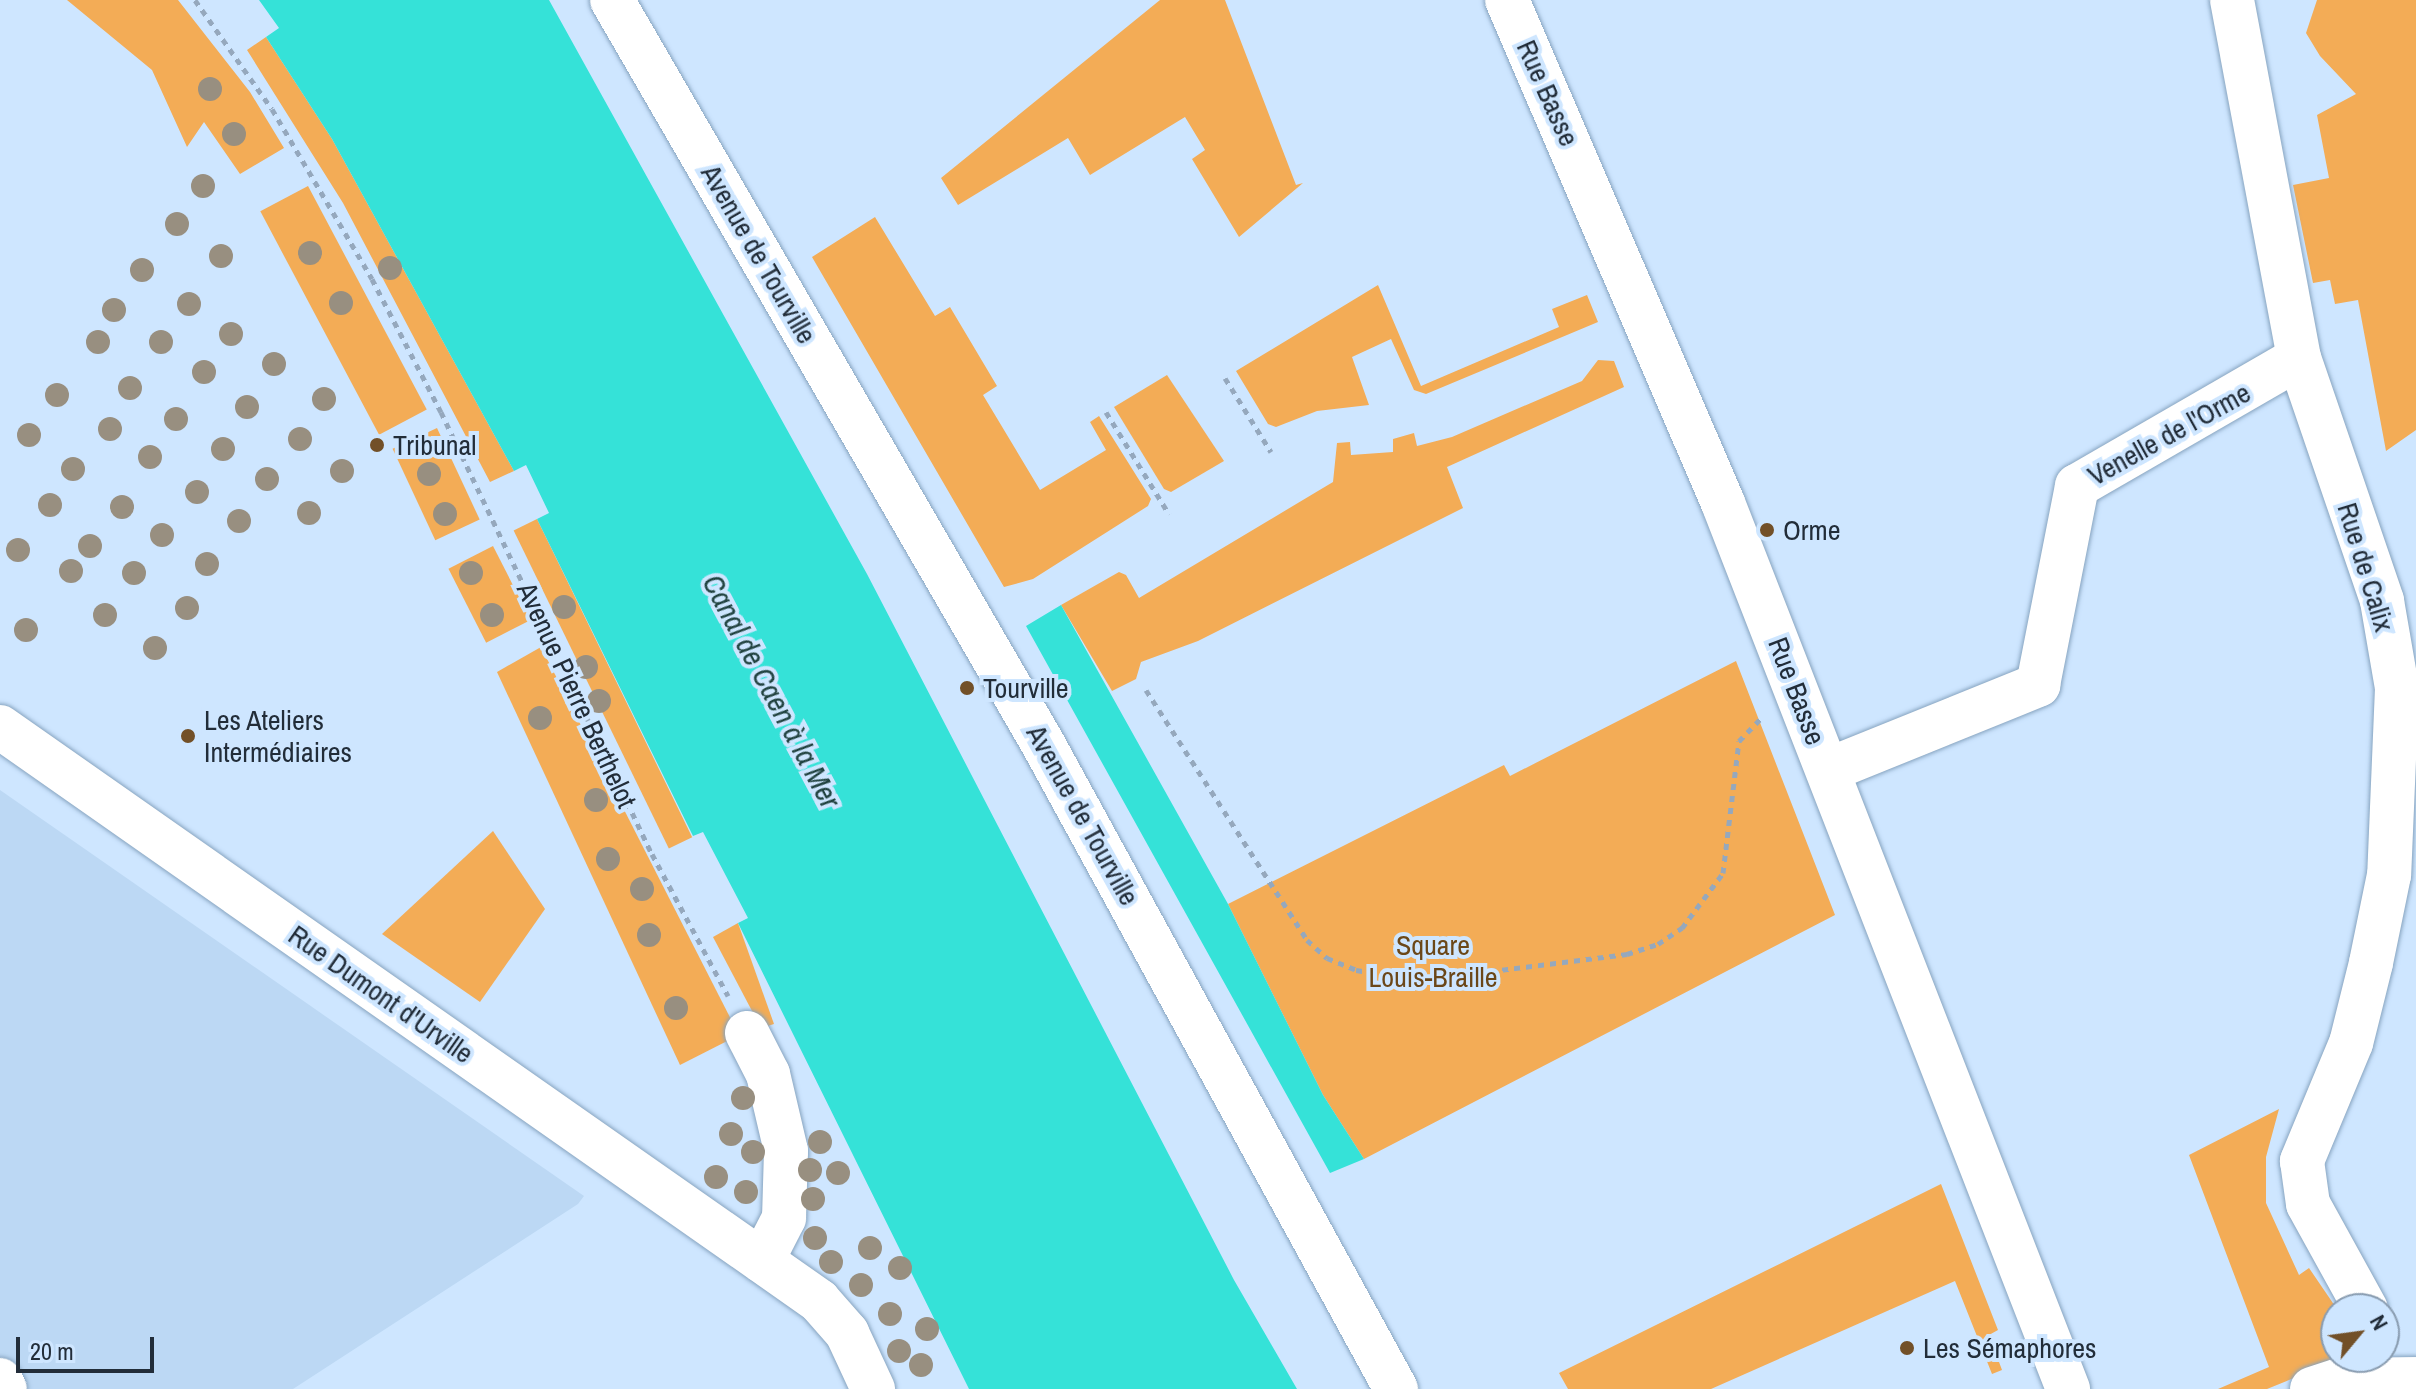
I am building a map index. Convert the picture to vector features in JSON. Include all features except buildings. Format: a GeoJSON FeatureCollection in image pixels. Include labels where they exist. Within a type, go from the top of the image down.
{"type":"FeatureCollection","features":[{"type":"Feature","properties":{"kind":"street","name":"Avenue de Tourville"},"geometry":{"type":"LineString","coordinates":[[612,0],[1042,742],[1396,1389]]}},
{"type":"Feature","properties":{"kind":"street","name":"Rue Basse"},"geometry":{"type":"LineString","coordinates":[[1507,0],[1680,397],[2068,1389]]}},
{"type":"Feature","properties":{"kind":"street","name":"Rue de Calix"},"geometry":{"type":"LineString","coordinates":[[2232,0],[2299,358],[2382,601],[2397,688],[2389,875],[2351,1043],[2302,1161],[2308,1204],[2357,1293]]}},
{"type":"Feature","properties":{"kind":"street","name":"Venelle de l'Orme"},"geometry":{"type":"LineString","coordinates":[[1828,770],[2038,685],[2077,486],[2299,358]]}},
{"type":"Feature","properties":{"kind":"street","name":"Rue Dumont d'Urville"},"geometry":{"type":"LineString","coordinates":[[0,727],[762,1261]]}},
{"type":"Feature","properties":{"kind":"street"},"geometry":{"type":"LineString","coordinates":[[747,1033],[778,1104],[788,1174],[784,1218],[762,1261],[835,1315],[862,1358],[873,1389]]}},
{"type":"Feature","properties":{"kind":"street"},"geometry":{"type":"LineString","coordinates":[[2312,1389],[2375,1373]]}},
{"type":"Feature","properties":{"kind":"street"},"geometry":{"type":"LineString","coordinates":[[0,1380],[5,1389]]}},
{"type":"Feature","properties":{"kind":"path","name":"Avenue Pierre Berthelot"},"geometry":{"type":"LineString","coordinates":[[195,0],[272,109],[372,279],[652,854],[747,1033]]}},
{"type":"Feature","properties":{"kind":"path"},"geometry":{"type":"LineString","coordinates":[[1225,378],[1271,452]]}},
{"type":"Feature","properties":{"kind":"path"},"geometry":{"type":"LineString","coordinates":[[1106,412],[1169,514]]}},
{"type":"Feature","properties":{"kind":"path"},"geometry":{"type":"LineString","coordinates":[[1146,690],[1307,940],[1327,958],[1356,970],[1419,980],[1627,954],[1658,944],[1682,928],[1723,873],[1739,741],[1765,716]]}},
{"type":"Feature","properties":{"kind":"shaded area"},"geometry":{"type":"Polygon","coordinates":[[[0,790],[584,1196],[578,1204],[293,1389],[0,1389],[0,790]]]}},
{"type":"Feature","properties":{"kind":"green space"},"geometry":{"type":"Polygon","coordinates":[[[67,0],[178,0],[250,92],[284,148],[240,174],[204,122],[187,147],[152,70],[67,0]]]}},
{"type":"Feature","properties":{"kind":"green space"},"geometry":{"type":"Polygon","coordinates":[[[1160,0],[1225,0],[1296,185],[1303,183],[1239,237],[1192,159],[1205,150],[1185,117],[1090,175],[1068,138],[958,205],[941,178],[1160,0]]]}},
{"type":"Feature","properties":{"kind":"green space"},"geometry":{"type":"Polygon","coordinates":[[[2317,0],[2416,0],[2416,430],[2386,451],[2358,300],[2335,304],[2330,280],[2313,283],[2293,185],[2329,178],[2317,115],[2356,94],[2320,56],[2306,33],[2317,0]]]}},
{"type":"Feature","properties":{"kind":"green space"},"geometry":{"type":"Polygon","coordinates":[[[266,37],[332,139],[514,471],[490,482],[343,203],[247,50],[266,37]]]}},
{"type":"Feature","properties":{"kind":"green space"},"geometry":{"type":"Polygon","coordinates":[[[308,186],[427,409],[379,435],[260,211],[308,186]]]}},
{"type":"Feature","properties":{"kind":"green space"},"geometry":{"type":"Polygon","coordinates":[[[875,217],[935,316],[950,307],[997,386],[983,395],[1040,490],[1106,450],[1090,422],[1099,416],[1151,499],[1148,506],[1033,579],[1004,587],[812,257],[875,217]]]}},
{"type":"Feature","properties":{"kind":"green space"},"geometry":{"type":"Polygon","coordinates":[[[1378,285],[1421,386],[1559,327],[1552,309],[1587,295],[1598,322],[1426,394],[1414,390],[1391,339],[1352,357],[1369,405],[1317,411],[1276,427],[1268,424],[1236,371],[1378,285]]]}},
{"type":"Feature","properties":{"kind":"green space"},"geometry":{"type":"Polygon","coordinates":[[[1598,360],[1614,361],[1624,387],[1447,467],[1463,508],[1198,641],[1141,662],[1136,679],[1112,691],[1061,605],[1119,572],[1126,575],[1139,598],[1333,482],[1337,443],[1350,442],[1351,455],[1393,452],[1393,439],[1414,433],[1417,446],[1452,437],[1582,381],[1598,360]]]}},
{"type":"Feature","properties":{"kind":"green space"},"geometry":{"type":"Polygon","coordinates":[[[1167,375],[1224,461],[1171,492],[1164,489],[1114,407],[1167,375]]]}},
{"type":"Feature","properties":{"kind":"green space"},"geometry":{"type":"Polygon","coordinates":[[[437,428],[480,520],[435,540],[393,449],[437,428]]]}},
{"type":"Feature","properties":{"kind":"green space"},"geometry":{"type":"Polygon","coordinates":[[[537,519],[692,837],[669,849],[514,530],[537,519]]]}},
{"type":"Feature","properties":{"kind":"green space"},"geometry":{"type":"Polygon","coordinates":[[[493,546],[531,620],[486,643],[448,569],[493,546]]]}},
{"type":"Feature","properties":{"kind":"green space"},"geometry":{"type":"Polygon","coordinates":[[[541,647],[739,1035],[680,1065],[497,672],[541,647]]]}},
{"type":"Feature","properties":{"kind":"green space","name":"Square Louis-Braille"},"geometry":{"type":"Polygon","coordinates":[[[1736,661],[1835,915],[1364,1159],[1323,1095],[1228,904],[1504,765],[1510,776],[1736,661]]]}},
{"type":"Feature","properties":{"kind":"green space"},"geometry":{"type":"Polygon","coordinates":[[[493,831],[545,909],[480,1002],[382,934],[493,831]]]}},
{"type":"Feature","properties":{"kind":"green space"},"geometry":{"type":"Polygon","coordinates":[[[738,923],[774,1024],[761,1028],[713,937],[738,923]]]}},
{"type":"Feature","properties":{"kind":"green space"},"geometry":{"type":"Polygon","coordinates":[[[2279,1109],[2266,1157],[2266,1203],[2299,1275],[2309,1268],[2326,1293],[2320,1293],[2320,1367],[2267,1389],[2218,1389],[2269,1367],[2189,1155],[2279,1109]]]}},
{"type":"Feature","properties":{"kind":"green space"},"geometry":{"type":"Polygon","coordinates":[[[1941,1184],[1998,1330],[1989,1335],[2002,1370],[1992,1374],[1955,1281],[1711,1389],[1568,1389],[1559,1373],[1941,1184]]]}},
{"type":"Feature","properties":{"kind":"water","name":"Canal de Caen à la Mer"},"geometry":{"type":"Polygon","coordinates":[[[259,0],[549,0],[867,574],[1234,1280],[1297,1389],[969,1389],[738,923],[748,918],[703,832],[693,836],[537,519],[549,513],[526,465],[514,471],[332,139],[266,37],[279,28],[259,0]]]}},
{"type":"Feature","properties":{"kind":"water"},"geometry":{"type":"Polygon","coordinates":[[[1061,605],[1228,904],[1323,1095],[1364,1159],[1330,1173],[1026,626],[1061,605]]]}},
{"type":"Feature","properties":{"kind":"place","name":"Tribunal"},"geometry":{"type":"Point","coordinates":[377,445]}},
{"type":"Feature","properties":{"kind":"place","name":"Orme"},"geometry":{"type":"Point","coordinates":[1767,530]}},
{"type":"Feature","properties":{"kind":"place","name":"Tourville"},"geometry":{"type":"Point","coordinates":[967,688]}},
{"type":"Feature","properties":{"kind":"place","name":"Les Ateliers Intermédiaires"},"geometry":{"type":"Point","coordinates":[188,736]}},
{"type":"Feature","properties":{"kind":"place","name":"Les Sémaphores"},"geometry":{"type":"Point","coordinates":[1907,1348]}}]}
